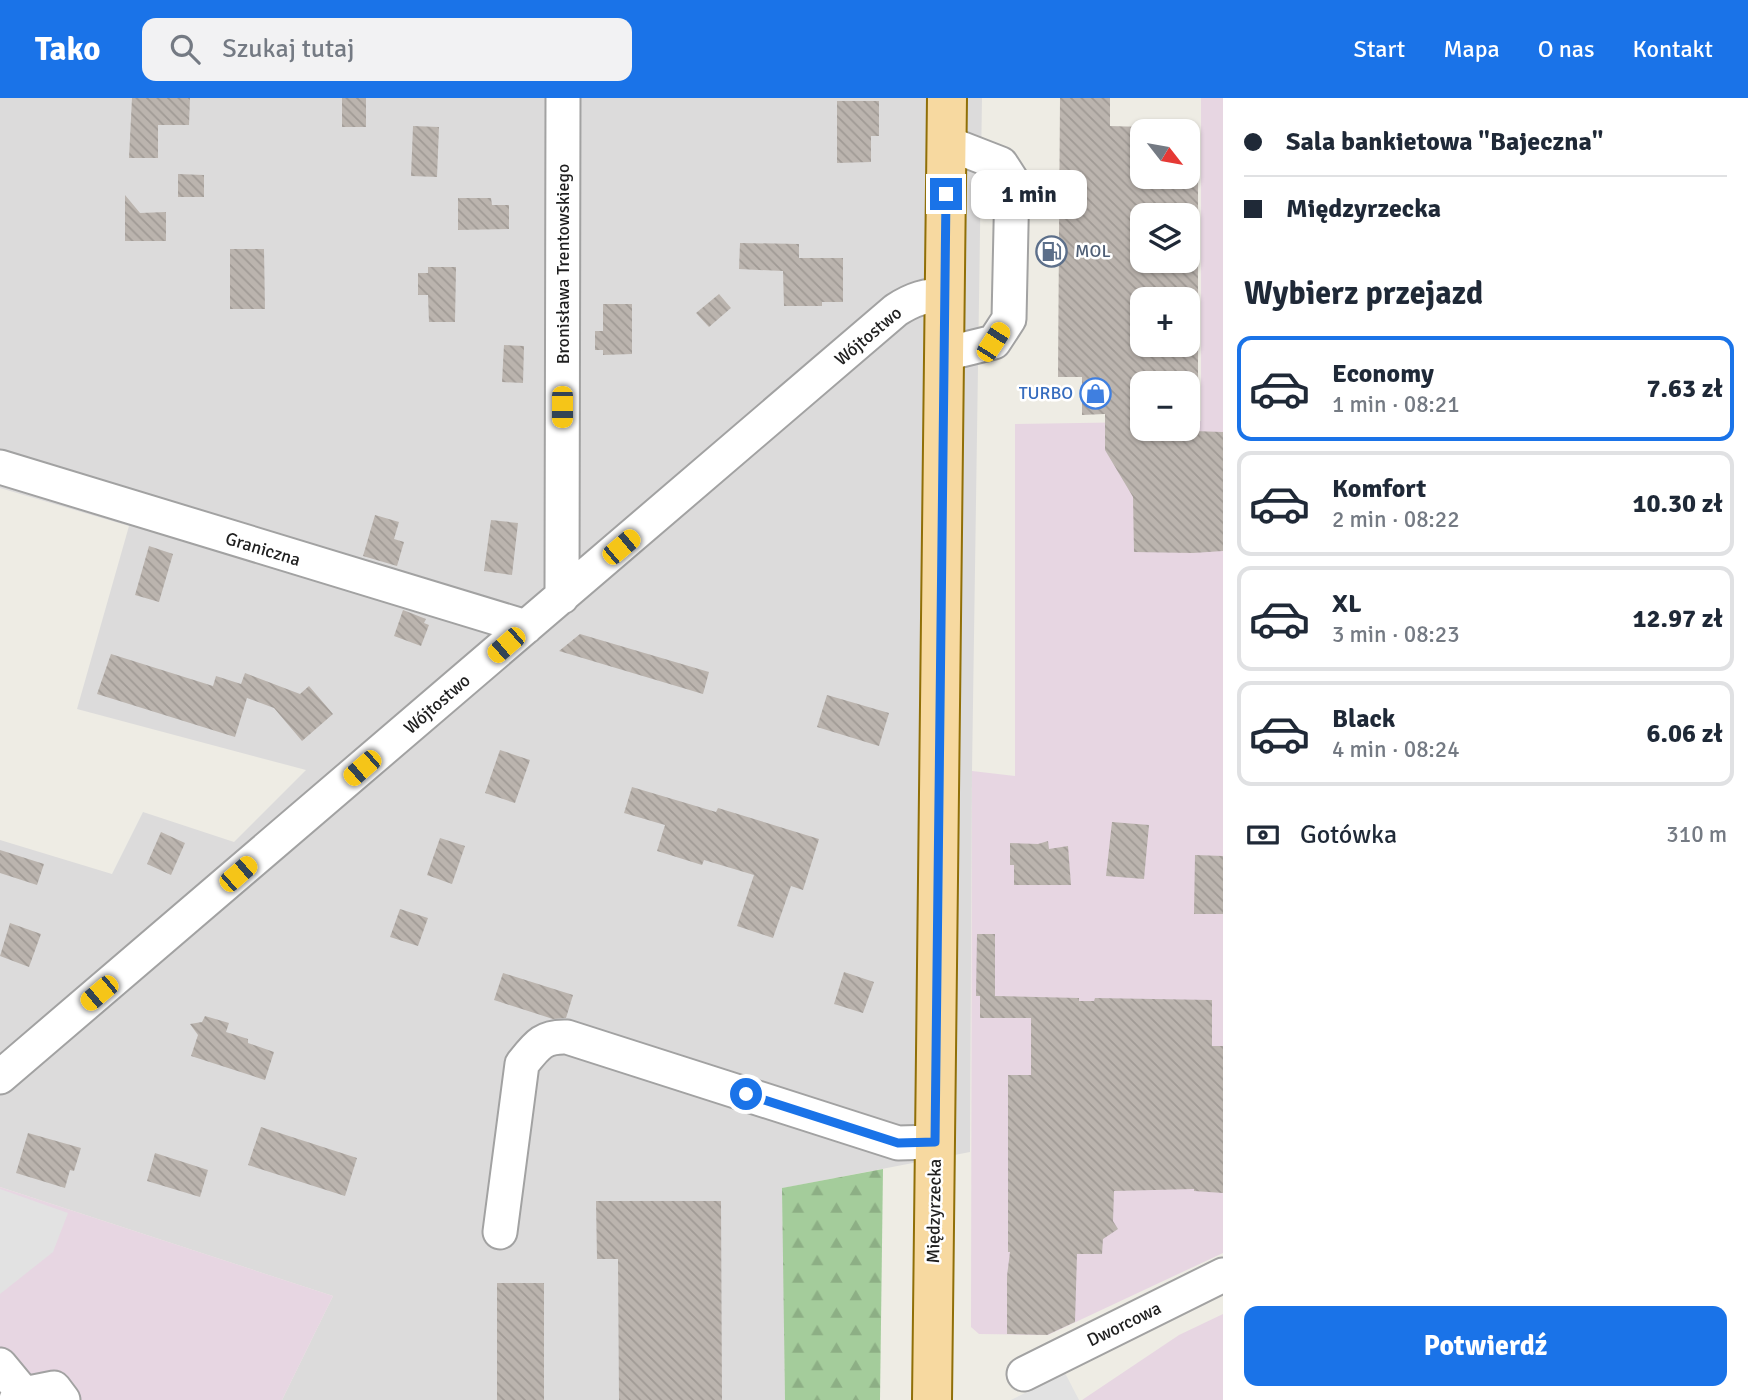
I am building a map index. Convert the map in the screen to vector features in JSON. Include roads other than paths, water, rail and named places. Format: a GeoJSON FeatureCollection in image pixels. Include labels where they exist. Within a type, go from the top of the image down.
{"type":"FeatureCollection","features":[{"type":"Feature","properties":{"kind":"main road","name":"Międzyrzecka"},"geometry":{"type":"LineString","coordinates":[[932,1400],[947,98]]}},
{"type":"Feature","properties":{"kind":"street","name":"Bronisława Trentowskiego"},"geometry":{"type":"LineString","coordinates":[[562,597],[563,98]]}},
{"type":"Feature","properties":{"kind":"street"},"geometry":{"type":"LineString","coordinates":[[945,354],[993,342],[1009,318],[1012,181],[1002,164],[947,143]]}},
{"type":"Feature","properties":{"kind":"street","name":"Wójtostwo"},"geometry":{"type":"LineString","coordinates":[[0,1077],[896,310],[912,300],[928,295],[946,295]]}},
{"type":"Feature","properties":{"kind":"street","name":"Graniczna"},"geometry":{"type":"LineString","coordinates":[[0,467],[526,628]]}},
{"type":"Feature","properties":{"kind":"street"},"geometry":{"type":"LineString","coordinates":[[500,1232],[522,1064],[534,1048],[550,1037],[567,1037],[898,1143],[935,1142]]}},
{"type":"Feature","properties":{"kind":"street","name":"Dworcowa"},"geometry":{"type":"LineString","coordinates":[[1024,1374],[1223,1275]]}},
{"type":"Feature","properties":{"kind":"street"},"geometry":{"type":"LineString","coordinates":[[0,1365],[20,1397],[54,1388],[63,1400]]}},
{"type":"Feature","properties":{"kind":"place","name":"MOL"},"geometry":{"type":"Point","coordinates":[1052,251]}},
{"type":"Feature","properties":{"kind":"place","name":"TURBO"},"geometry":{"type":"Point","coordinates":[1096,393]}}]}
